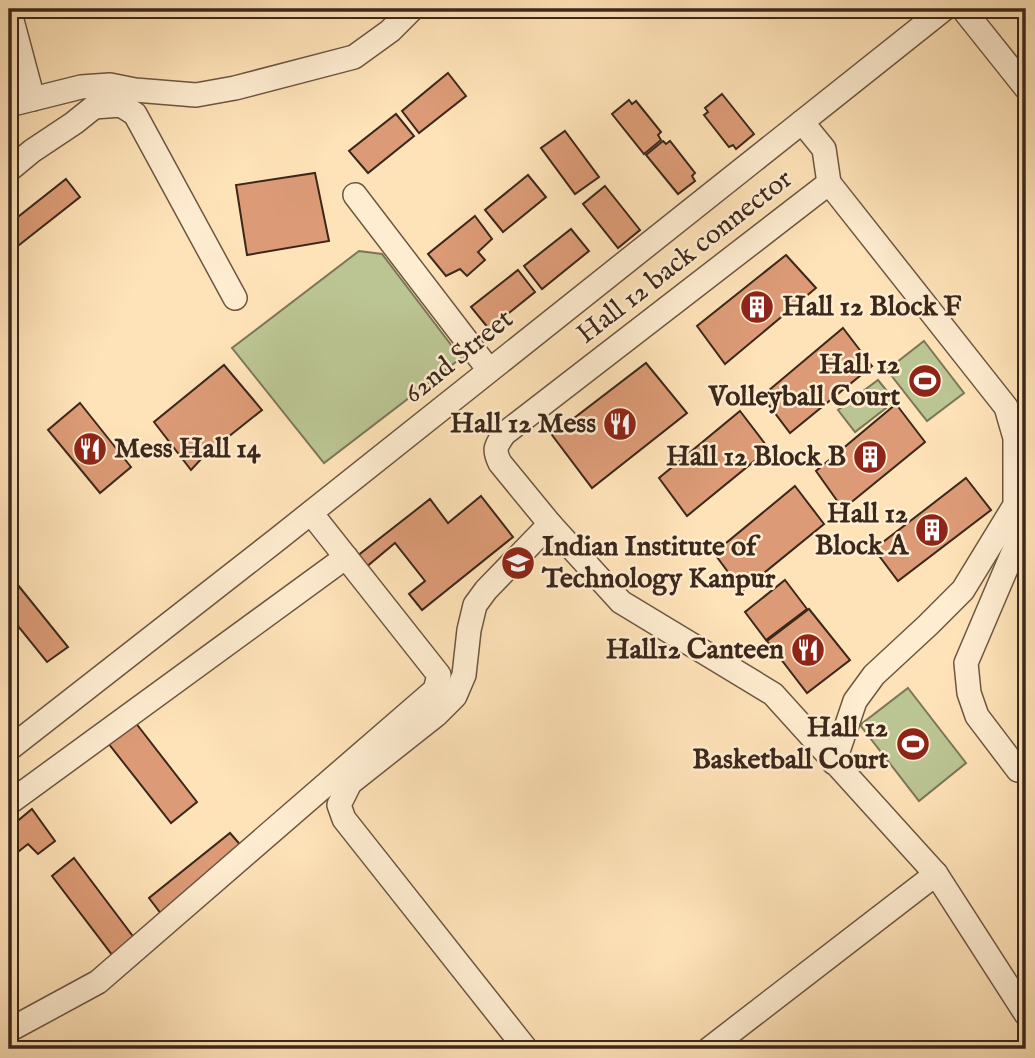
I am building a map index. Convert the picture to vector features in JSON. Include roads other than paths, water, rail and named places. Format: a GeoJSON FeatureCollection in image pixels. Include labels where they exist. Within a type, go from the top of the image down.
{"type":"FeatureCollection","features":[{"type":"Feature","properties":{"kind":"street"},"geometry":{"type":"LineString","coordinates":[[9,9],[33,99]]}},
{"type":"Feature","properties":{"kind":"street"},"geometry":{"type":"LineString","coordinates":[[9,105],[81,87],[110,85],[196,95],[235,88],[354,57],[390,20],[412,9]]}},
{"type":"Feature","properties":{"kind":"street","name":"62nd Street"},"geometry":{"type":"LineString","coordinates":[[9,749],[311,513],[944,9]]}},
{"type":"Feature","properties":{"kind":"street"},"geometry":{"type":"LineString","coordinates":[[963,9],[1026,88]]}},
{"type":"Feature","properties":{"kind":"street"},"geometry":{"type":"LineString","coordinates":[[9,170],[94,107],[121,105],[135,114],[235,298]]}},
{"type":"Feature","properties":{"kind":"street"},"geometry":{"type":"LineString","coordinates":[[802,122],[824,149],[829,183]]}},
{"type":"Feature","properties":{"kind":"street","name":"Hall 12 back connector"},"geometry":{"type":"LineString","coordinates":[[834,763],[855,701],[874,675],[963,590],[1015,505],[1015,438],[1006,407],[829,183],[504,433],[495,447],[495,454],[550,524],[621,602],[773,694],[834,763],[936,874],[1026,1014]]}},
{"type":"Feature","properties":{"kind":"street"},"geometry":{"type":"LineString","coordinates":[[355,195],[489,370]]}},
{"type":"Feature","properties":{"kind":"street"},"geometry":{"type":"LineString","coordinates":[[9,1020],[15,1027],[97,982],[435,690],[439,675],[311,513]]}},
{"type":"Feature","properties":{"kind":"street"},"geometry":{"type":"LineString","coordinates":[[1018,770],[977,716],[969,693],[966,663],[1026,523]]}},
{"type":"Feature","properties":{"kind":"street"},"geometry":{"type":"LineString","coordinates":[[526,1049],[344,820],[339,805],[350,783],[436,715],[455,696],[464,674],[475,605],[486,590],[550,524]]}},
{"type":"Feature","properties":{"kind":"street"},"geometry":{"type":"LineString","coordinates":[[9,803],[346,557]]}},
{"type":"Feature","properties":{"kind":"street"},"geometry":{"type":"LineString","coordinates":[[709,1049],[936,874]]}},
{"type":"Feature","properties":{"kind":"place","name":"Hall 12 Block F"},"geometry":{"type":"Point","coordinates":[757,307]}},
{"type":"Feature","properties":{"kind":"place","name":"Hall 12 Volleyball Court"},"geometry":{"type":"Point","coordinates":[925,381]}},
{"type":"Feature","properties":{"kind":"place","name":"Hall 12 Mess"},"geometry":{"type":"Point","coordinates":[620,424]}},
{"type":"Feature","properties":{"kind":"place","name":"Mess Hall 14"},"geometry":{"type":"Point","coordinates":[90,449]}},
{"type":"Feature","properties":{"kind":"place","name":"Hall 12 Block B"},"geometry":{"type":"Point","coordinates":[870,457]}},
{"type":"Feature","properties":{"kind":"place","name":"Hall 12 Block A"},"geometry":{"type":"Point","coordinates":[932,530]}},
{"type":"Feature","properties":{"kind":"place","name":"Indian Institute of Technology Kanpur"},"geometry":{"type":"Point","coordinates":[518,563]}},
{"type":"Feature","properties":{"kind":"place","name":"Hall12 Canteen"},"geometry":{"type":"Point","coordinates":[808,650]}},
{"type":"Feature","properties":{"kind":"place","name":"Hall 12 Basketball Court"},"geometry":{"type":"Point","coordinates":[913,744]}}]}
